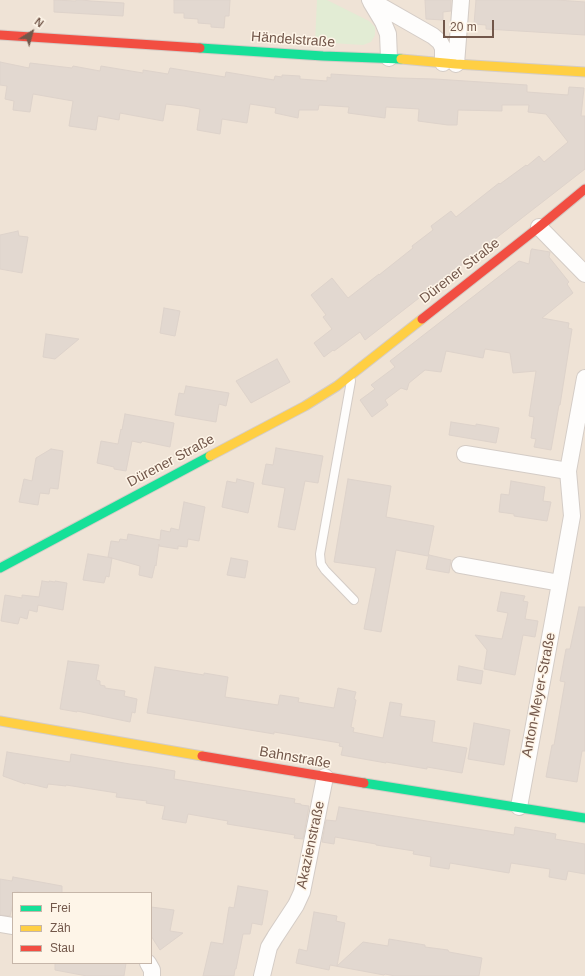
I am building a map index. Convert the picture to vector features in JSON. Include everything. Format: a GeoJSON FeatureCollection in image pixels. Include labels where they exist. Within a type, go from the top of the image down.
{"type":"FeatureCollection","features":[{"type":"Feature","properties":{"kind":"street"},"geometry":{"type":"LineString","coordinates":[[370,0],[433,36],[440,42],[450,64]]}},
{"type":"Feature","properties":{"kind":"street"},"geometry":{"type":"LineString","coordinates":[[370,0],[388,34],[389,58]]}},
{"type":"Feature","properties":{"kind":"street"},"geometry":{"type":"LineString","coordinates":[[450,64],[461,0]]}},
{"type":"Feature","properties":{"kind":"street","name":"Händelstraße"},"geometry":{"type":"LineString","coordinates":[[0,35],[323,56],[389,58],[450,64],[585,72]]}},
{"type":"Feature","properties":{"kind":"street","name":"Dürener Straße"},"geometry":{"type":"LineString","coordinates":[[0,568],[305,406],[337,386],[585,189]]}},
{"type":"Feature","properties":{"kind":"street"},"geometry":{"type":"LineString","coordinates":[[539,227],[585,274]]}},
{"type":"Feature","properties":{"kind":"street","name":"Anton-Meyer-Straße"},"geometry":{"type":"LineString","coordinates":[[519,807],[572,516],[568,471],[585,378]]}},
{"type":"Feature","properties":{"kind":"street"},"geometry":{"type":"LineString","coordinates":[[465,454],[568,471]]}},
{"type":"Feature","properties":{"kind":"street"},"geometry":{"type":"LineString","coordinates":[[460,565],[560,584]]}},
{"type":"Feature","properties":{"kind":"street","name":"Bahnstraße"},"geometry":{"type":"LineString","coordinates":[[0,722],[325,777],[585,818]]}},
{"type":"Feature","properties":{"kind":"street","name":"Akazienstraße"},"geometry":{"type":"LineString","coordinates":[[266,975],[269,947],[296,905],[302,892],[325,777]]}},
{"type":"Feature","properties":{"kind":"street"},"geometry":{"type":"LineString","coordinates":[[0,924],[12,926]]}},
{"type":"Feature","properties":{"kind":"street"},"geometry":{"type":"LineString","coordinates":[[149,964],[152,970],[152,976]]}},
{"type":"Feature","properties":{"kind":"lane"},"geometry":{"type":"LineString","coordinates":[[352,374],[320,554],[321,564],[325,570],[354,600]]}},
{"type":"Feature","properties":{"kind":"shaded area"},"geometry":{"type":"Polygon","coordinates":[[[0,0],[585,0],[585,976],[0,976],[0,0]]]}},
{"type":"Feature","properties":{"kind":"green space"},"geometry":{"type":"Polygon","coordinates":[[[317,0],[327,0],[369,21],[375,27],[375,35],[371,42],[363,45],[315,42],[317,0]]]}},
{"type":"Feature","properties":{"kind":"building"},"geometry":{"type":"Polygon","coordinates":[[[54,0],[124,3],[123,16],[54,12],[54,0]]]}},
{"type":"Feature","properties":{"kind":"building"},"geometry":{"type":"Polygon","coordinates":[[[174,0],[230,0],[229,16],[225,16],[224,28],[211,27],[211,24],[198,23],[198,19],[184,18],[184,13],[174,13],[174,0]]]}},
{"type":"Feature","properties":{"kind":"building"},"geometry":{"type":"Polygon","coordinates":[[[425,0],[451,0],[451,11],[443,12],[443,20],[426,19],[425,0]]]}},
{"type":"Feature","properties":{"kind":"building"},"geometry":{"type":"Polygon","coordinates":[[[476,0],[557,0],[585,2],[585,35],[486,29],[486,25],[474,24],[476,0]]]}},
{"type":"Feature","properties":{"kind":"building"},"geometry":{"type":"Polygon","coordinates":[[[0,62],[29,68],[30,63],[72,68],[73,66],[100,71],[101,66],[143,73],[143,70],[168,74],[170,68],[225,77],[226,72],[274,80],[275,76],[282,77],[282,75],[300,76],[300,79],[327,81],[327,77],[331,78],[331,74],[435,79],[527,85],[527,92],[568,95],[569,87],[584,88],[581,116],[585,116],[585,169],[365,340],[360,332],[324,357],[314,343],[332,329],[323,317],[326,315],[311,295],[332,278],[348,298],[413,248],[412,246],[433,230],[431,226],[451,211],[456,217],[499,183],[500,184],[526,165],[527,166],[539,156],[544,162],[568,142],[546,114],[528,112],[529,105],[502,105],[502,111],[458,110],[457,125],[448,125],[418,121],[419,109],[386,107],[385,118],[348,113],[349,107],[319,105],[318,110],[299,110],[298,118],[275,113],[276,108],[250,104],[247,123],[222,119],[220,134],[197,130],[200,109],[166,104],[163,121],[120,113],[119,120],[98,116],[96,130],[69,126],[73,101],[33,94],[30,112],[13,110],[14,101],[5,99],[7,86],[0,85],[0,62]]]}},
{"type":"Feature","properties":{"kind":"building"},"geometry":{"type":"Polygon","coordinates":[[[18,231],[19,236],[28,237],[22,273],[0,269],[0,235],[18,231]]]}},
{"type":"Feature","properties":{"kind":"building"},"geometry":{"type":"Polygon","coordinates":[[[532,249],[550,252],[549,257],[569,282],[567,284],[573,293],[542,318],[569,323],[568,328],[572,329],[551,450],[534,447],[536,439],[531,438],[534,417],[529,416],[536,371],[513,373],[510,353],[485,349],[483,358],[446,351],[441,372],[425,370],[409,383],[407,390],[401,388],[385,400],[388,405],[372,417],[360,400],[375,389],[371,385],[395,367],[390,361],[519,261],[529,264],[532,249]]]}},
{"type":"Feature","properties":{"kind":"building"},"geometry":{"type":"Polygon","coordinates":[[[164,308],[180,311],[175,336],[160,333],[164,308]]]}},
{"type":"Feature","properties":{"kind":"building"},"geometry":{"type":"Polygon","coordinates":[[[46,334],[79,339],[55,359],[43,357],[46,334]]]}},
{"type":"Feature","properties":{"kind":"building"},"geometry":{"type":"Polygon","coordinates":[[[277,359],[290,382],[251,403],[236,381],[277,359]]]}},
{"type":"Feature","properties":{"kind":"building"},"geometry":{"type":"Polygon","coordinates":[[[186,386],[229,393],[226,406],[219,404],[216,422],[175,415],[179,393],[184,394],[186,386]]]}},
{"type":"Feature","properties":{"kind":"building"},"geometry":{"type":"Polygon","coordinates":[[[125,414],[174,423],[170,447],[142,441],[141,443],[132,441],[126,471],[114,469],[114,467],[97,463],[101,441],[118,444],[125,414]]]}},
{"type":"Feature","properties":{"kind":"building"},"geometry":{"type":"Polygon","coordinates":[[[451,422],[499,428],[496,443],[449,435],[451,422]]]}},
{"type":"Feature","properties":{"kind":"building"},"geometry":{"type":"Polygon","coordinates":[[[276,448],[323,456],[318,483],[305,481],[295,530],[278,527],[285,488],[262,484],[266,464],[273,465],[276,448]]]}},
{"type":"Feature","properties":{"kind":"building"},"geometry":{"type":"Polygon","coordinates":[[[51,449],[63,451],[58,489],[50,488],[49,494],[40,493],[38,505],[19,502],[24,479],[32,481],[36,458],[51,449]]]}},
{"type":"Feature","properties":{"kind":"building"},"geometry":{"type":"Polygon","coordinates":[[[237,479],[254,483],[248,513],[222,507],[227,481],[236,483],[237,479]]]}},
{"type":"Feature","properties":{"kind":"building"},"geometry":{"type":"Polygon","coordinates":[[[348,479],[391,486],[386,517],[434,526],[428,556],[396,550],[381,632],[364,629],[376,568],[334,562],[348,479]]]}},
{"type":"Feature","properties":{"kind":"building"},"geometry":{"type":"Polygon","coordinates":[[[511,481],[545,487],[543,501],[551,502],[547,521],[499,512],[501,494],[509,495],[511,481]]]}},
{"type":"Feature","properties":{"kind":"building"},"geometry":{"type":"Polygon","coordinates":[[[184,502],[205,507],[199,541],[188,539],[187,547],[178,546],[178,549],[159,546],[159,544],[156,566],[155,565],[152,578],[139,575],[140,566],[108,557],[111,541],[119,542],[120,539],[127,540],[128,534],[160,540],[161,530],[170,532],[171,528],[179,530],[184,502]]]}},
{"type":"Feature","properties":{"kind":"building"},"geometry":{"type":"Polygon","coordinates":[[[88,554],[112,558],[109,577],[106,576],[104,583],[83,580],[88,554]]]}},
{"type":"Feature","properties":{"kind":"building"},"geometry":{"type":"Polygon","coordinates":[[[429,555],[451,560],[449,573],[426,569],[429,555]]]}},
{"type":"Feature","properties":{"kind":"building"},"geometry":{"type":"Polygon","coordinates":[[[231,558],[248,561],[245,578],[227,575],[231,558]]]}},
{"type":"Feature","properties":{"kind":"building"},"geometry":{"type":"Polygon","coordinates":[[[42,581],[67,583],[63,610],[38,605],[37,612],[29,610],[27,619],[20,617],[18,624],[1,621],[5,595],[22,598],[22,595],[39,597],[42,581]]]}},
{"type":"Feature","properties":{"kind":"building"},"geometry":{"type":"Polygon","coordinates":[[[501,592],[525,596],[523,601],[528,602],[525,619],[538,621],[535,637],[523,635],[515,675],[484,669],[487,650],[475,635],[502,639],[508,613],[497,611],[501,592]]]}},
{"type":"Feature","properties":{"kind":"building"},"geometry":{"type":"Polygon","coordinates":[[[579,607],[585,607],[585,751],[582,751],[577,782],[546,777],[552,745],[554,745],[565,682],[560,681],[566,649],[570,649],[579,607]]]}},
{"type":"Feature","properties":{"kind":"building"},"geometry":{"type":"Polygon","coordinates":[[[68,661],[99,665],[96,680],[100,681],[100,685],[105,686],[105,688],[125,691],[124,696],[137,699],[135,713],[132,712],[130,722],[60,709],[68,661]]]}},
{"type":"Feature","properties":{"kind":"building"},"geometry":{"type":"Polygon","coordinates":[[[459,666],[483,671],[481,684],[457,680],[459,666]]]}},
{"type":"Feature","properties":{"kind":"building"},"geometry":{"type":"Polygon","coordinates":[[[155,667],[204,675],[204,673],[228,677],[225,697],[278,705],[280,695],[299,698],[298,702],[334,708],[338,688],[356,692],[351,727],[354,728],[353,732],[383,738],[390,702],[402,704],[400,716],[435,721],[432,742],[467,748],[462,773],[427,767],[427,769],[386,763],[341,755],[343,747],[339,746],[340,743],[274,732],[274,734],[147,713],[155,667]]]}},
{"type":"Feature","properties":{"kind":"building"},"geometry":{"type":"Polygon","coordinates":[[[474,723],[510,730],[504,765],[468,759],[474,723]]]}},
{"type":"Feature","properties":{"kind":"building"},"geometry":{"type":"Polygon","coordinates":[[[7,752],[70,762],[71,754],[152,767],[175,771],[174,779],[295,799],[294,803],[309,806],[303,839],[294,838],[295,835],[227,824],[228,821],[188,814],[186,823],[162,819],[165,806],[146,803],[147,801],[116,797],[117,793],[66,785],[48,784],[47,788],[25,784],[3,776],[7,752]]]}},
{"type":"Feature","properties":{"kind":"building"},"geometry":{"type":"Polygon","coordinates":[[[339,807],[514,835],[515,827],[556,834],[555,839],[585,844],[585,874],[568,871],[566,880],[549,877],[550,869],[511,863],[509,873],[450,863],[449,869],[430,866],[431,857],[413,854],[414,851],[335,837],[334,844],[322,842],[326,820],[336,821],[339,807]]]}},
{"type":"Feature","properties":{"kind":"building"},"geometry":{"type":"Polygon","coordinates":[[[13,877],[62,886],[62,892],[12,892],[12,907],[10,916],[0,915],[0,879],[12,881],[13,877]]]}},
{"type":"Feature","properties":{"kind":"building"},"geometry":{"type":"Polygon","coordinates":[[[238,886],[268,891],[262,925],[252,923],[250,934],[243,934],[234,976],[203,976],[211,942],[223,944],[229,907],[234,908],[238,886]]]}},
{"type":"Feature","properties":{"kind":"building"},"geometry":{"type":"Polygon","coordinates":[[[152,907],[174,910],[170,931],[183,933],[160,950],[152,938],[152,907]]]}},
{"type":"Feature","properties":{"kind":"building"},"geometry":{"type":"Polygon","coordinates":[[[314,912],[337,916],[336,921],[345,923],[337,966],[363,942],[388,946],[389,939],[425,945],[425,947],[448,950],[449,952],[482,958],[479,976],[395,976],[330,965],[329,970],[296,963],[299,949],[307,951],[314,912]]]}},
{"type":"Feature","properties":{"kind":"building"},"geometry":{"type":"Polygon","coordinates":[[[55,964],[126,964],[124,976],[87,976],[55,970],[55,964]]]}},
{"type":"Feature","properties":{"kind":"traffic: fast"},"geometry":{"type":"LineString","coordinates":[[200,48],[323,56],[401,59]]}},
{"type":"Feature","properties":{"kind":"traffic: fast"},"geometry":{"type":"LineString","coordinates":[[0,568],[210,456]]}},
{"type":"Feature","properties":{"kind":"traffic: fast"},"geometry":{"type":"LineString","coordinates":[[364,783],[585,818]]}},
{"type":"Feature","properties":{"kind":"traffic: slow"},"geometry":{"type":"LineString","coordinates":[[401,59],[585,72]]}},
{"type":"Feature","properties":{"kind":"traffic: slow"},"geometry":{"type":"LineString","coordinates":[[210,456],[305,406],[337,386],[422,319]]}},
{"type":"Feature","properties":{"kind":"traffic: slow"},"geometry":{"type":"LineString","coordinates":[[0,721],[202,756]]}},
{"type":"Feature","properties":{"kind":"traffic: jam"},"geometry":{"type":"LineString","coordinates":[[0,35],[200,48]]}},
{"type":"Feature","properties":{"kind":"traffic: jam"},"geometry":{"type":"LineString","coordinates":[[422,319],[585,189]]}},
{"type":"Feature","properties":{"kind":"traffic: jam"},"geometry":{"type":"LineString","coordinates":[[202,756],[364,783]]}}]}
